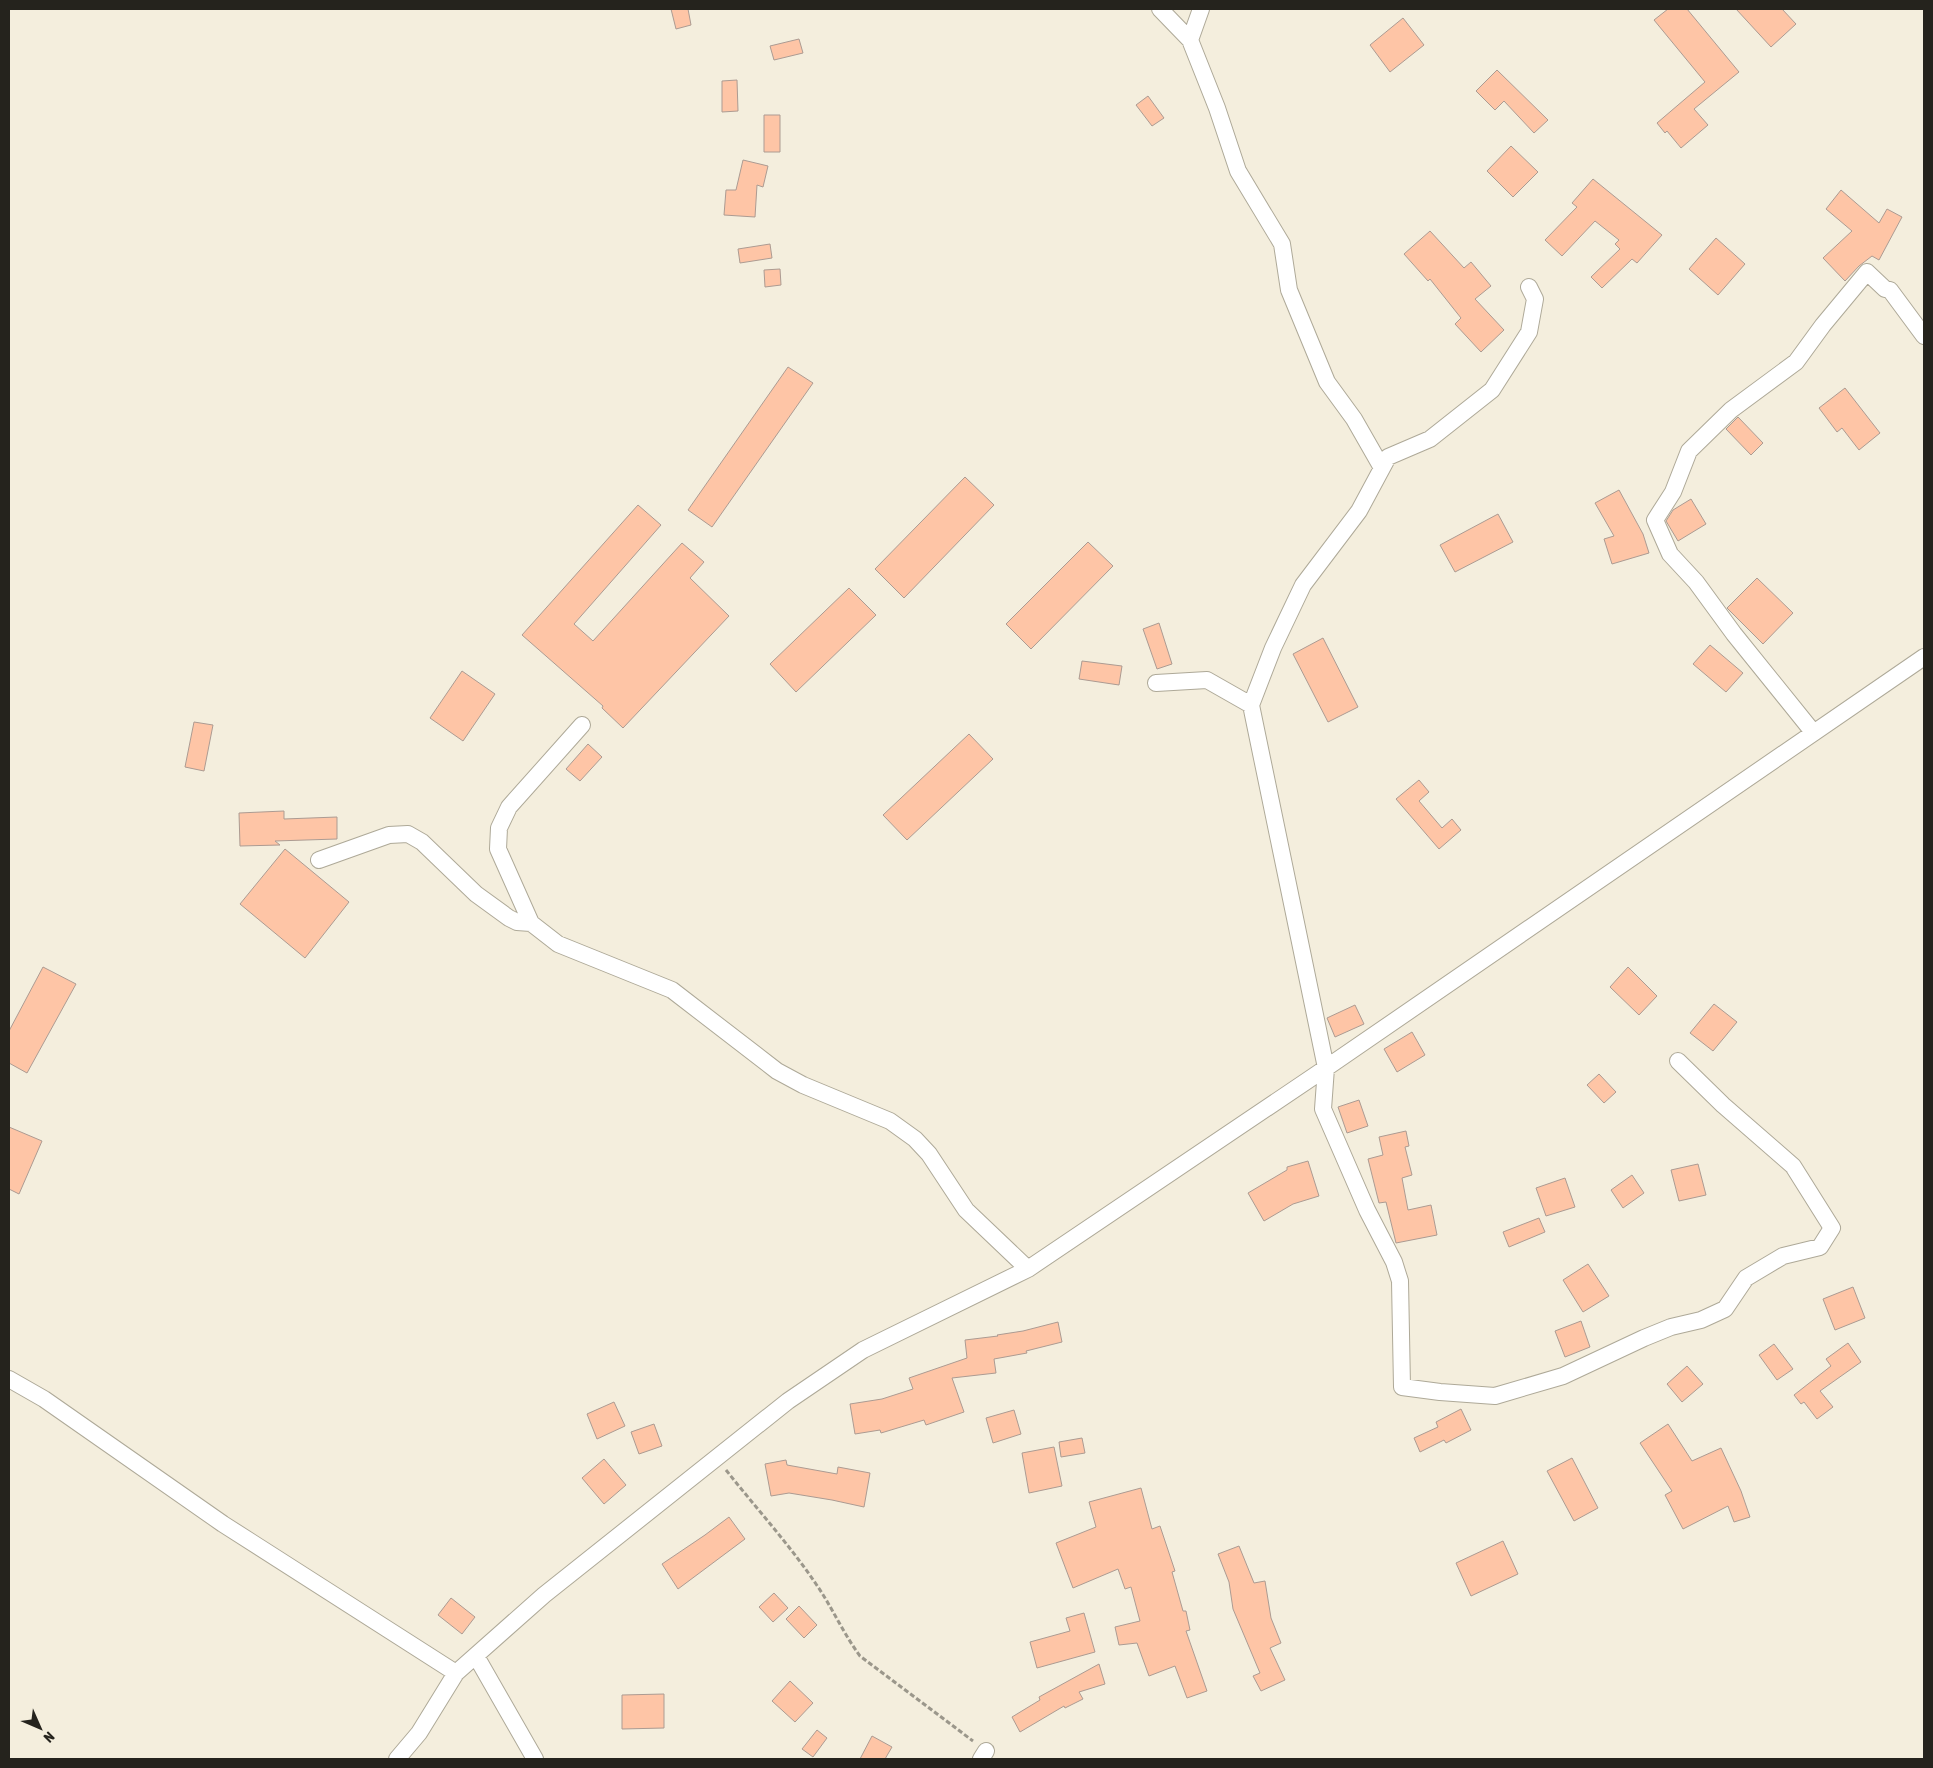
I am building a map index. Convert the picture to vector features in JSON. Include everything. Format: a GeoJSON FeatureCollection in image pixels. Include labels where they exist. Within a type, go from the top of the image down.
{"type":"FeatureCollection","features":[{"type":"Feature","properties":{"kind":"street"},"geometry":{"type":"LineString","coordinates":[[1160,9],[1190,40],[1217,108],[1238,171],[1282,244],[1289,290],[1327,382],[1354,419],[1382,468]]}},
{"type":"Feature","properties":{"kind":"street"},"geometry":{"type":"LineString","coordinates":[[1190,40],[1201,9]]}},
{"type":"Feature","properties":{"kind":"street"},"geometry":{"type":"LineString","coordinates":[[1813,732],[1734,634],[1696,582],[1670,554],[1655,520],[1674,492],[1689,452],[1731,410],[1796,362],[1823,325],[1868,272],[1885,289],[1890,290],[1924,336]]}},
{"type":"Feature","properties":{"kind":"street"},"geometry":{"type":"LineString","coordinates":[[1529,286],[1535,300],[1529,332],[1492,390],[1430,439],[1388,457],[1359,511],[1303,585],[1273,648],[1251,705],[1326,1068],[1323,1109],[1366,1210],[1394,1262],[1400,1281],[1402,1387],[1494,1396],[1563,1376],[1644,1338],[1671,1327],[1701,1320],[1725,1308],[1746,1278],[1783,1256],[1820,1247],[1832,1228],[1793,1166],[1723,1105],[1678,1061]]}},
{"type":"Feature","properties":{"kind":"street"},"geometry":{"type":"LineString","coordinates":[[397,1759],[419,1733],[456,1673],[544,1595],[788,1400],[863,1350],[1028,1269],[1326,1068],[1924,657]]}},
{"type":"Feature","properties":{"kind":"street"},"geometry":{"type":"LineString","coordinates":[[1156,683],[1207,680],[1251,705]]}},
{"type":"Feature","properties":{"kind":"street"},"geometry":{"type":"LineString","coordinates":[[582,725],[509,807],[499,828],[498,849],[531,923],[558,944],[672,990],[777,1071],[890,1121],[915,1139],[929,1154],[966,1210],[1028,1269]]}},
{"type":"Feature","properties":{"kind":"street"},"geometry":{"type":"LineString","coordinates":[[318,860],[389,836],[408,834],[422,842],[476,894],[509,918],[517,922],[531,923]]}},
{"type":"Feature","properties":{"kind":"street"},"geometry":{"type":"LineString","coordinates":[[9,1379],[44,1398],[223,1524],[456,1673]]}},
{"type":"Feature","properties":{"kind":"street"},"geometry":{"type":"LineString","coordinates":[[476,1656],[535,1759]]}},
{"type":"Feature","properties":{"kind":"path"},"geometry":{"type":"LineString","coordinates":[[716,1458],[776,1533],[798,1557],[818,1586],[848,1640],[860,1656],[983,1755]]}},
{"type":"Feature","properties":{"kind":"building"},"geometry":{"type":"Polygon","coordinates":[[[671,9],[688,9],[691,25],[676,29],[671,9]]]}},
{"type":"Feature","properties":{"kind":"building"},"geometry":{"type":"Polygon","coordinates":[[[1668,9],[1687,9],[1739,72],[1694,109],[1708,125],[1681,148],[1667,131],[1665,133],[1657,123],[1705,82],[1654,20],[1668,9]]]}},
{"type":"Feature","properties":{"kind":"building"},"geometry":{"type":"Polygon","coordinates":[[[1736,9],[1782,9],[1796,24],[1771,47],[1736,9]]]}},
{"type":"Feature","properties":{"kind":"building"},"geometry":{"type":"Polygon","coordinates":[[[1403,18],[1424,45],[1390,72],[1370,45],[1403,18]]]}},
{"type":"Feature","properties":{"kind":"building"},"geometry":{"type":"Polygon","coordinates":[[[799,39],[803,53],[774,60],[770,46],[799,39]]]}},
{"type":"Feature","properties":{"kind":"building"},"geometry":{"type":"Polygon","coordinates":[[[1497,70],[1548,120],[1534,133],[1504,101],[1495,110],[1476,91],[1497,70]]]}},
{"type":"Feature","properties":{"kind":"building"},"geometry":{"type":"Polygon","coordinates":[[[737,80],[738,111],[722,112],[722,81],[737,80]]]}},
{"type":"Feature","properties":{"kind":"building"},"geometry":{"type":"Polygon","coordinates":[[[1148,96],[1164,118],[1152,126],[1136,105],[1148,96]]]}},
{"type":"Feature","properties":{"kind":"building"},"geometry":{"type":"Polygon","coordinates":[[[764,115],[780,115],[780,152],[764,152],[764,115]]]}},
{"type":"Feature","properties":{"kind":"building"},"geometry":{"type":"Polygon","coordinates":[[[1511,146],[1538,172],[1513,197],[1487,171],[1511,146]]]}},
{"type":"Feature","properties":{"kind":"building"},"geometry":{"type":"Polygon","coordinates":[[[743,160],[768,166],[763,187],[757,185],[755,217],[724,215],[726,190],[736,190],[743,160]]]}},
{"type":"Feature","properties":{"kind":"building"},"geometry":{"type":"Polygon","coordinates":[[[1593,179],[1662,235],[1637,263],[1632,259],[1602,288],[1591,277],[1620,249],[1615,244],[1619,240],[1595,221],[1562,256],[1545,240],[1577,207],[1572,203],[1593,179]]]}},
{"type":"Feature","properties":{"kind":"building"},"geometry":{"type":"Polygon","coordinates":[[[1841,190],[1879,223],[1887,209],[1902,217],[1879,260],[1872,256],[1845,281],[1823,258],[1852,231],[1826,209],[1841,190]]]}},
{"type":"Feature","properties":{"kind":"building"},"geometry":{"type":"Polygon","coordinates":[[[1430,231],[1464,268],[1471,262],[1491,286],[1475,299],[1504,330],[1481,352],[1455,324],[1461,318],[1430,279],[1428,281],[1404,254],[1430,231]]]}},
{"type":"Feature","properties":{"kind":"building"},"geometry":{"type":"Polygon","coordinates":[[[1716,238],[1745,264],[1718,295],[1689,269],[1716,238]]]}},
{"type":"Feature","properties":{"kind":"building"},"geometry":{"type":"Polygon","coordinates":[[[770,244],[772,258],[740,263],[738,249],[770,244]]]}},
{"type":"Feature","properties":{"kind":"building"},"geometry":{"type":"Polygon","coordinates":[[[780,269],[781,285],[765,287],[764,270],[780,269]]]}},
{"type":"Feature","properties":{"kind":"building"},"geometry":{"type":"Polygon","coordinates":[[[788,367],[813,383],[712,527],[688,510],[788,367]]]}},
{"type":"Feature","properties":{"kind":"building"},"geometry":{"type":"Polygon","coordinates":[[[1845,388],[1880,433],[1859,450],[1842,428],[1837,432],[1819,408],[1845,388]]]}},
{"type":"Feature","properties":{"kind":"building"},"geometry":{"type":"Polygon","coordinates":[[[1738,417],[1763,443],[1751,455],[1726,429],[1738,417]]]}},
{"type":"Feature","properties":{"kind":"building"},"geometry":{"type":"Polygon","coordinates":[[[965,477],[994,505],[904,598],[875,569],[965,477]]]}},
{"type":"Feature","properties":{"kind":"building"},"geometry":{"type":"Polygon","coordinates":[[[1619,490],[1643,534],[1649,553],[1612,564],[1604,539],[1614,536],[1595,503],[1619,490]]]}},
{"type":"Feature","properties":{"kind":"building"},"geometry":{"type":"Polygon","coordinates":[[[1691,499],[1706,524],[1678,541],[1666,521],[1673,510],[1691,499]]]}},
{"type":"Feature","properties":{"kind":"building"},"geometry":{"type":"Polygon","coordinates":[[[638,505],[661,525],[574,624],[593,641],[682,543],[704,562],[690,578],[729,616],[623,728],[602,708],[603,706],[522,635],[638,505]]]}},
{"type":"Feature","properties":{"kind":"building"},"geometry":{"type":"Polygon","coordinates":[[[1498,514],[1513,542],[1455,572],[1440,545],[1498,514]]]}},
{"type":"Feature","properties":{"kind":"building"},"geometry":{"type":"Polygon","coordinates":[[[1088,542],[1113,566],[1031,649],[1006,624],[1088,542]]]}},
{"type":"Feature","properties":{"kind":"building"},"geometry":{"type":"Polygon","coordinates":[[[1757,578],[1793,613],[1763,644],[1727,608],[1757,578]]]}},
{"type":"Feature","properties":{"kind":"building"},"geometry":{"type":"Polygon","coordinates":[[[849,588],[876,615],[796,692],[770,664],[849,588]]]}},
{"type":"Feature","properties":{"kind":"building"},"geometry":{"type":"Polygon","coordinates":[[[1159,623],[1172,664],[1157,669],[1143,629],[1159,623]]]}},
{"type":"Feature","properties":{"kind":"building"},"geometry":{"type":"Polygon","coordinates":[[[1323,638],[1358,707],[1328,722],[1293,654],[1323,638]]]}},
{"type":"Feature","properties":{"kind":"building"},"geometry":{"type":"Polygon","coordinates":[[[1710,645],[1743,673],[1726,692],[1693,664],[1710,645]]]}},
{"type":"Feature","properties":{"kind":"building"},"geometry":{"type":"Polygon","coordinates":[[[1082,661],[1122,666],[1119,685],[1079,679],[1082,661]]]}},
{"type":"Feature","properties":{"kind":"building"},"geometry":{"type":"Polygon","coordinates":[[[462,671],[495,694],[463,741],[430,718],[462,671]]]}},
{"type":"Feature","properties":{"kind":"building"},"geometry":{"type":"Polygon","coordinates":[[[194,722],[213,725],[204,771],[185,767],[194,722]]]}},
{"type":"Feature","properties":{"kind":"building"},"geometry":{"type":"Polygon","coordinates":[[[969,734],[993,759],[907,840],[883,815],[969,734]]]}},
{"type":"Feature","properties":{"kind":"building"},"geometry":{"type":"Polygon","coordinates":[[[588,744],[602,757],[580,781],[566,769],[588,744]]]}},
{"type":"Feature","properties":{"kind":"building"},"geometry":{"type":"Polygon","coordinates":[[[1419,780],[1429,792],[1419,801],[1442,828],[1452,819],[1461,830],[1439,849],[1396,799],[1419,780]]]}},
{"type":"Feature","properties":{"kind":"building"},"geometry":{"type":"Polygon","coordinates":[[[284,811],[284,819],[337,817],[337,839],[275,841],[280,845],[240,846],[239,813],[284,811]]]}},
{"type":"Feature","properties":{"kind":"building"},"geometry":{"type":"Polygon","coordinates":[[[285,849],[349,902],[305,958],[240,904],[285,849]]]}},
{"type":"Feature","properties":{"kind":"building"},"geometry":{"type":"Polygon","coordinates":[[[43,967],[76,984],[27,1073],[9,1063],[9,1031],[43,967]]]}},
{"type":"Feature","properties":{"kind":"building"},"geometry":{"type":"Polygon","coordinates":[[[1628,967],[1657,996],[1639,1015],[1610,987],[1628,967]]]}},
{"type":"Feature","properties":{"kind":"building"},"geometry":{"type":"Polygon","coordinates":[[[1714,1004],[1737,1022],[1713,1051],[1690,1033],[1714,1004]]]}},
{"type":"Feature","properties":{"kind":"building"},"geometry":{"type":"Polygon","coordinates":[[[1355,1005],[1364,1024],[1335,1037],[1327,1018],[1355,1005]]]}},
{"type":"Feature","properties":{"kind":"building"},"geometry":{"type":"Polygon","coordinates":[[[1412,1032],[1425,1055],[1397,1072],[1384,1049],[1412,1032]]]}},
{"type":"Feature","properties":{"kind":"building"},"geometry":{"type":"Polygon","coordinates":[[[1599,1074],[1616,1092],[1604,1103],[1587,1085],[1599,1074]]]}},
{"type":"Feature","properties":{"kind":"building"},"geometry":{"type":"Polygon","coordinates":[[[1359,1100],[1368,1126],[1347,1133],[1338,1107],[1359,1100]]]}},
{"type":"Feature","properties":{"kind":"building"},"geometry":{"type":"Polygon","coordinates":[[[9,1127],[42,1141],[19,1194],[9,1189],[9,1127]]]}},
{"type":"Feature","properties":{"kind":"building"},"geometry":{"type":"Polygon","coordinates":[[[1406,1131],[1409,1146],[1405,1147],[1412,1175],[1402,1178],[1408,1210],[1431,1205],[1437,1235],[1396,1243],[1386,1202],[1379,1203],[1368,1159],[1383,1155],[1379,1137],[1406,1131]]]}},
{"type":"Feature","properties":{"kind":"building"},"geometry":{"type":"Polygon","coordinates":[[[1308,1161],[1319,1196],[1293,1204],[1264,1221],[1248,1193],[1287,1170],[1287,1167],[1308,1161]]]}},
{"type":"Feature","properties":{"kind":"building"},"geometry":{"type":"Polygon","coordinates":[[[1698,1164],[1706,1195],[1679,1201],[1671,1170],[1698,1164]]]}},
{"type":"Feature","properties":{"kind":"building"},"geometry":{"type":"Polygon","coordinates":[[[1632,1175],[1644,1193],[1623,1208],[1611,1190],[1632,1175]]]}},
{"type":"Feature","properties":{"kind":"building"},"geometry":{"type":"Polygon","coordinates":[[[1565,1178],[1575,1207],[1546,1216],[1536,1188],[1565,1178]]]}},
{"type":"Feature","properties":{"kind":"building"},"geometry":{"type":"Polygon","coordinates":[[[1539,1218],[1545,1232],[1509,1247],[1503,1232],[1539,1218]]]}},
{"type":"Feature","properties":{"kind":"building"},"geometry":{"type":"Polygon","coordinates":[[[1588,1264],[1609,1296],[1583,1312],[1563,1280],[1588,1264]]]}},
{"type":"Feature","properties":{"kind":"building"},"geometry":{"type":"Polygon","coordinates":[[[1853,1287],[1865,1318],[1835,1330],[1823,1299],[1853,1287]]]}},
{"type":"Feature","properties":{"kind":"building"},"geometry":{"type":"Polygon","coordinates":[[[1581,1321],[1590,1347],[1565,1357],[1555,1331],[1581,1321]]]}},
{"type":"Feature","properties":{"kind":"building"},"geometry":{"type":"Polygon","coordinates":[[[1058,1322],[1062,1342],[1026,1351],[1027,1353],[994,1359],[996,1373],[952,1378],[964,1412],[926,1425],[924,1420],[881,1433],[880,1430],[855,1434],[850,1404],[882,1399],[913,1389],[909,1378],[967,1358],[965,1340],[998,1336],[1058,1322]]]}},
{"type":"Feature","properties":{"kind":"building"},"geometry":{"type":"Polygon","coordinates":[[[1848,1343],[1861,1362],[1820,1391],[1833,1407],[1817,1419],[1804,1402],[1801,1404],[1794,1395],[1831,1366],[1826,1359],[1848,1343]]]}},
{"type":"Feature","properties":{"kind":"building"},"geometry":{"type":"Polygon","coordinates":[[[1774,1344],[1793,1369],[1777,1380],[1759,1355],[1774,1344]]]}},
{"type":"Feature","properties":{"kind":"building"},"geometry":{"type":"Polygon","coordinates":[[[1687,1366],[1703,1384],[1682,1402],[1667,1384],[1687,1366]]]}},
{"type":"Feature","properties":{"kind":"building"},"geometry":{"type":"Polygon","coordinates":[[[614,1402],[625,1426],[597,1439],[587,1414],[614,1402]]]}},
{"type":"Feature","properties":{"kind":"building"},"geometry":{"type":"Polygon","coordinates":[[[1461,1409],[1471,1430],[1446,1443],[1444,1440],[1420,1452],[1414,1438],[1438,1427],[1436,1422],[1461,1409]]]}},
{"type":"Feature","properties":{"kind":"building"},"geometry":{"type":"Polygon","coordinates":[[[1014,1410],[1021,1434],[993,1443],[986,1418],[1014,1410]]]}},
{"type":"Feature","properties":{"kind":"building"},"geometry":{"type":"Polygon","coordinates":[[[654,1424],[662,1446],[639,1454],[631,1432],[654,1424]]]}},
{"type":"Feature","properties":{"kind":"building"},"geometry":{"type":"Polygon","coordinates":[[[1668,1424],[1692,1461],[1721,1448],[1741,1491],[1750,1517],[1734,1522],[1728,1506],[1683,1529],[1665,1495],[1672,1491],[1640,1443],[1668,1424]]]}},
{"type":"Feature","properties":{"kind":"building"},"geometry":{"type":"Polygon","coordinates":[[[1082,1438],[1085,1453],[1061,1457],[1059,1442],[1082,1438]]]}},
{"type":"Feature","properties":{"kind":"building"},"geometry":{"type":"Polygon","coordinates":[[[1054,1447],[1062,1486],[1029,1493],[1022,1453],[1054,1447]]]}},
{"type":"Feature","properties":{"kind":"building"},"geometry":{"type":"Polygon","coordinates":[[[1572,1458],[1598,1508],[1574,1521],[1547,1471],[1572,1458]]]}},
{"type":"Feature","properties":{"kind":"building"},"geometry":{"type":"Polygon","coordinates":[[[604,1459],[626,1485],[604,1504],[582,1478],[604,1459]]]}},
{"type":"Feature","properties":{"kind":"building"},"geometry":{"type":"Polygon","coordinates":[[[786,1460],[787,1465],[837,1474],[838,1467],[870,1473],[864,1507],[789,1493],[771,1496],[765,1464],[786,1460]]]}},
{"type":"Feature","properties":{"kind":"building"},"geometry":{"type":"Polygon","coordinates":[[[1141,1488],[1152,1529],[1160,1526],[1175,1571],[1172,1572],[1183,1611],[1186,1611],[1190,1630],[1186,1631],[1207,1691],[1187,1698],[1175,1666],[1149,1676],[1137,1643],[1119,1645],[1115,1627],[1140,1621],[1131,1587],[1125,1589],[1118,1569],[1073,1588],[1056,1543],[1096,1527],[1089,1502],[1141,1488]]]}},
{"type":"Feature","properties":{"kind":"building"},"geometry":{"type":"Polygon","coordinates":[[[729,1517],[745,1539],[678,1589],[662,1564],[729,1517]]]}},
{"type":"Feature","properties":{"kind":"building"},"geometry":{"type":"Polygon","coordinates":[[[1503,1541],[1518,1574],[1471,1596],[1456,1563],[1503,1541]]]}},
{"type":"Feature","properties":{"kind":"building"},"geometry":{"type":"Polygon","coordinates":[[[1239,1546],[1254,1583],[1265,1581],[1271,1618],[1281,1643],[1270,1648],[1285,1680],[1261,1691],[1253,1676],[1260,1673],[1233,1609],[1229,1582],[1218,1554],[1239,1546]]]}},
{"type":"Feature","properties":{"kind":"building"},"geometry":{"type":"Polygon","coordinates":[[[774,1593],[788,1608],[773,1622],[759,1607],[774,1593]]]}},
{"type":"Feature","properties":{"kind":"building"},"geometry":{"type":"Polygon","coordinates":[[[451,1598],[475,1617],[462,1634],[438,1615],[451,1598]]]}},
{"type":"Feature","properties":{"kind":"building"},"geometry":{"type":"Polygon","coordinates":[[[799,1606],[817,1625],[804,1638],[786,1619],[799,1606]]]}},
{"type":"Feature","properties":{"kind":"building"},"geometry":{"type":"Polygon","coordinates":[[[1084,1613],[1095,1652],[1037,1668],[1030,1642],[1070,1631],[1066,1618],[1084,1613]]]}},
{"type":"Feature","properties":{"kind":"building"},"geometry":{"type":"Polygon","coordinates":[[[1099,1664],[1105,1684],[1079,1692],[1083,1699],[1065,1708],[1064,1706],[1020,1732],[1012,1717],[1040,1700],[1039,1697],[1099,1664]]]}},
{"type":"Feature","properties":{"kind":"building"},"geometry":{"type":"Polygon","coordinates":[[[790,1681],[813,1703],[795,1722],[772,1701],[790,1681]]]}},
{"type":"Feature","properties":{"kind":"building"},"geometry":{"type":"Polygon","coordinates":[[[664,1694],[664,1728],[622,1729],[622,1695],[664,1694]]]}},
{"type":"Feature","properties":{"kind":"building"},"geometry":{"type":"Polygon","coordinates":[[[817,1730],[827,1738],[813,1757],[802,1749],[817,1730]]]}},
{"type":"Feature","properties":{"kind":"building"},"geometry":{"type":"Polygon","coordinates":[[[872,1736],[892,1747],[885,1759],[860,1759],[872,1736]]]}}]}
